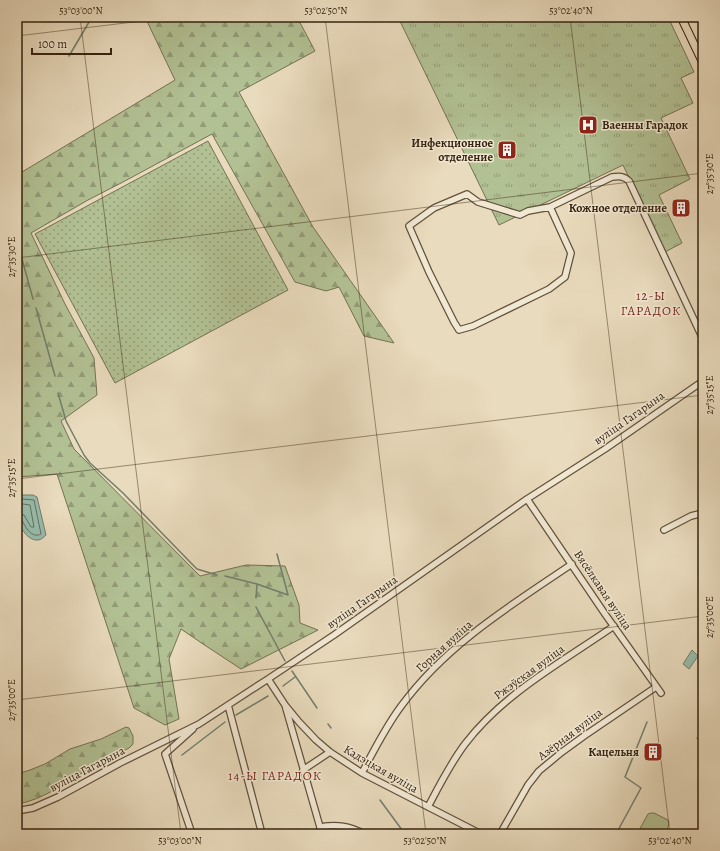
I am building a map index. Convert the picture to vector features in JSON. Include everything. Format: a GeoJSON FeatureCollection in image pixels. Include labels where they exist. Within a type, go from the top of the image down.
{"type":"FeatureCollection","features":[{"type":"Feature","properties":{"kind":"main road"},"geometry":{"type":"LineString","coordinates":[[681,17],[703,63]]}},
{"type":"Feature","properties":{"kind":"street"},"geometry":{"type":"LineString","coordinates":[[550,207],[571,253],[565,277],[549,289],[473,326],[459,330],[429,272],[409,226],[434,208],[467,194],[478,202],[520,215],[528,211],[550,207],[612,177],[621,176],[629,181],[703,339]]}},
{"type":"Feature","properties":{"kind":"street","name":"вуліца Гагарына"},"geometry":{"type":"LineString","coordinates":[[17,811],[33,808],[58,797],[120,763],[199,724],[341,631],[527,499],[605,449],[703,381]]}},
{"type":"Feature","properties":{"kind":"street","name":"Вясёлкавая вуліца"},"geometry":{"type":"LineString","coordinates":[[527,499],[661,693]]}},
{"type":"Feature","properties":{"kind":"street"},"geometry":{"type":"LineString","coordinates":[[664,530],[691,516],[703,513]]}},
{"type":"Feature","properties":{"kind":"street","name":"Горная вуліца"},"geometry":{"type":"LineString","coordinates":[[362,773],[384,732],[402,705],[437,665],[499,612],[572,564]]}},
{"type":"Feature","properties":{"kind":"street","name":"Ржэўская вуліца"},"geometry":{"type":"LineString","coordinates":[[428,807],[449,768],[465,744],[484,722],[505,702],[536,678],[614,626]]}},
{"type":"Feature","properties":{"kind":"street"},"geometry":{"type":"LineString","coordinates":[[268,679],[285,705],[322,834]]}},
{"type":"Feature","properties":{"kind":"street","name":"Азёрная вуліца"},"geometry":{"type":"LineString","coordinates":[[500,834],[528,785],[539,771],[584,736],[656,686]]}},
{"type":"Feature","properties":{"kind":"street"},"geometry":{"type":"LineString","coordinates":[[228,705],[262,834]]}},
{"type":"Feature","properties":{"kind":"street","name":"Кадэцкая вуліца"},"geometry":{"type":"LineString","coordinates":[[285,705],[316,740],[330,752],[362,773],[481,834]]}},
{"type":"Feature","properties":{"kind":"street"},"geometry":{"type":"LineString","coordinates":[[192,834],[165,754],[199,724]]}},
{"type":"Feature","properties":{"kind":"street"},"geometry":{"type":"LineString","coordinates":[[304,770],[330,752]]}},
{"type":"Feature","properties":{"kind":"street"},"geometry":{"type":"LineString","coordinates":[[320,826],[339,825],[355,829],[365,834]]}},
{"type":"Feature","properties":{"kind":"green space"},"geometry":{"type":"Polygon","coordinates":[[[145,17],[297,17],[315,51],[239,92],[313,227],[394,343],[364,336],[339,287],[326,291],[295,282],[212,134],[88,200],[31,233],[65,304],[94,358],[97,395],[61,421],[74,449],[200,576],[246,565],[285,566],[299,605],[300,623],[318,630],[241,669],[181,629],[169,659],[179,719],[165,725],[134,708],[57,474],[17,477],[17,175],[175,80],[145,17]]]}},
{"type":"Feature","properties":{"kind":"green space"},"geometry":{"type":"Polygon","coordinates":[[[398,17],[668,17],[694,72],[681,78],[693,103],[661,118],[690,179],[659,195],[682,243],[665,252],[623,165],[499,225],[398,17]]]}},
{"type":"Feature","properties":{"kind":"green space"},"geometry":{"type":"Polygon","coordinates":[[[208,141],[288,290],[115,383],[35,234],[208,141]]]}},
{"type":"Feature","properties":{"kind":"green space"},"geometry":{"type":"Polygon","coordinates":[[[126,727],[129,728],[133,736],[133,744],[129,748],[87,770],[45,795],[17,804],[17,774],[45,764],[70,749],[101,739],[126,727]]]}},
{"type":"Feature","properties":{"kind":"green space"},"geometry":{"type":"Polygon","coordinates":[[[651,813],[668,820],[669,826],[664,834],[637,834],[648,814],[651,813]]]}},
{"type":"Feature","properties":{"kind":"water"},"geometry":{"type":"Polygon","coordinates":[[[21,495],[33,495],[37,497],[46,535],[40,540],[34,540],[28,536],[19,523],[17,516],[17,497],[21,495]]]}},
{"type":"Feature","properties":{"kind":"water"},"geometry":{"type":"Polygon","coordinates":[[[692,650],[698,656],[689,669],[683,664],[692,650]]]}},
{"type":"Feature","properties":{"kind":"waterway"},"geometry":{"type":"LineString","coordinates":[[69,56],[92,17]]}},
{"type":"Feature","properties":{"kind":"waterway"},"geometry":{"type":"LineString","coordinates":[[17,259],[22,259],[33,299]]}},
{"type":"Feature","properties":{"kind":"waterway"},"geometry":{"type":"LineString","coordinates":[[36,308],[55,376]]}},
{"type":"Feature","properties":{"kind":"waterway"},"geometry":{"type":"LineString","coordinates":[[58,393],[66,421],[84,455],[90,463],[123,493],[197,569],[217,575]]}},
{"type":"Feature","properties":{"kind":"waterway"},"geometry":{"type":"LineString","coordinates":[[256,598],[257,584],[288,595],[277,554]]}},
{"type":"Feature","properties":{"kind":"waterway"},"geometry":{"type":"LineString","coordinates":[[225,576],[257,584]]}},
{"type":"Feature","properties":{"kind":"waterway"},"geometry":{"type":"LineString","coordinates":[[256,607],[285,661]]}},
{"type":"Feature","properties":{"kind":"waterway"},"geometry":{"type":"LineString","coordinates":[[292,671],[317,708]]}},
{"type":"Feature","properties":{"kind":"waterway"},"geometry":{"type":"LineString","coordinates":[[283,686],[295,677]]}},
{"type":"Feature","properties":{"kind":"waterway"},"geometry":{"type":"LineString","coordinates":[[236,715],[268,696]]}},
{"type":"Feature","properties":{"kind":"waterway"},"geometry":{"type":"LineString","coordinates":[[182,755],[225,722]]}},
{"type":"Feature","properties":{"kind":"waterway"},"geometry":{"type":"LineString","coordinates":[[616,834],[641,788],[625,777],[647,722]]}},
{"type":"Feature","properties":{"kind":"waterway"},"geometry":{"type":"LineString","coordinates":[[328,724],[331,728]]}},
{"type":"Feature","properties":{"kind":"waterway"},"geometry":{"type":"LineString","coordinates":[[697,738],[703,743]]}},
{"type":"Feature","properties":{"kind":"waterway"},"geometry":{"type":"LineString","coordinates":[[380,800],[405,834]]}},
{"type":"Feature","properties":{"kind":"waterway"},"geometry":{"type":"LineString","coordinates":[[329,829],[330,834]]}},
{"type":"Feature","properties":{"kind":"place","name":"Ваенны Гарадок"},"geometry":{"type":"Point","coordinates":[588,125]}},
{"type":"Feature","properties":{"kind":"place","name":"Инфекционное отделение"},"geometry":{"type":"Point","coordinates":[507,150]}},
{"type":"Feature","properties":{"kind":"place","name":"Кожное отделение"},"geometry":{"type":"Point","coordinates":[681,208]}},
{"type":"Feature","properties":{"kind":"place","name":"Кацельня"},"geometry":{"type":"Point","coordinates":[653,752]}},
{"type":"Feature","properties":{"kind":"district","name":"12-Ы ГАРАДОК"},"geometry":{"type":"Point","coordinates":[651,302]}},
{"type":"Feature","properties":{"kind":"district","name":"14-Ы ГАРАДОК"},"geometry":{"type":"Point","coordinates":[275,775]}}]}
